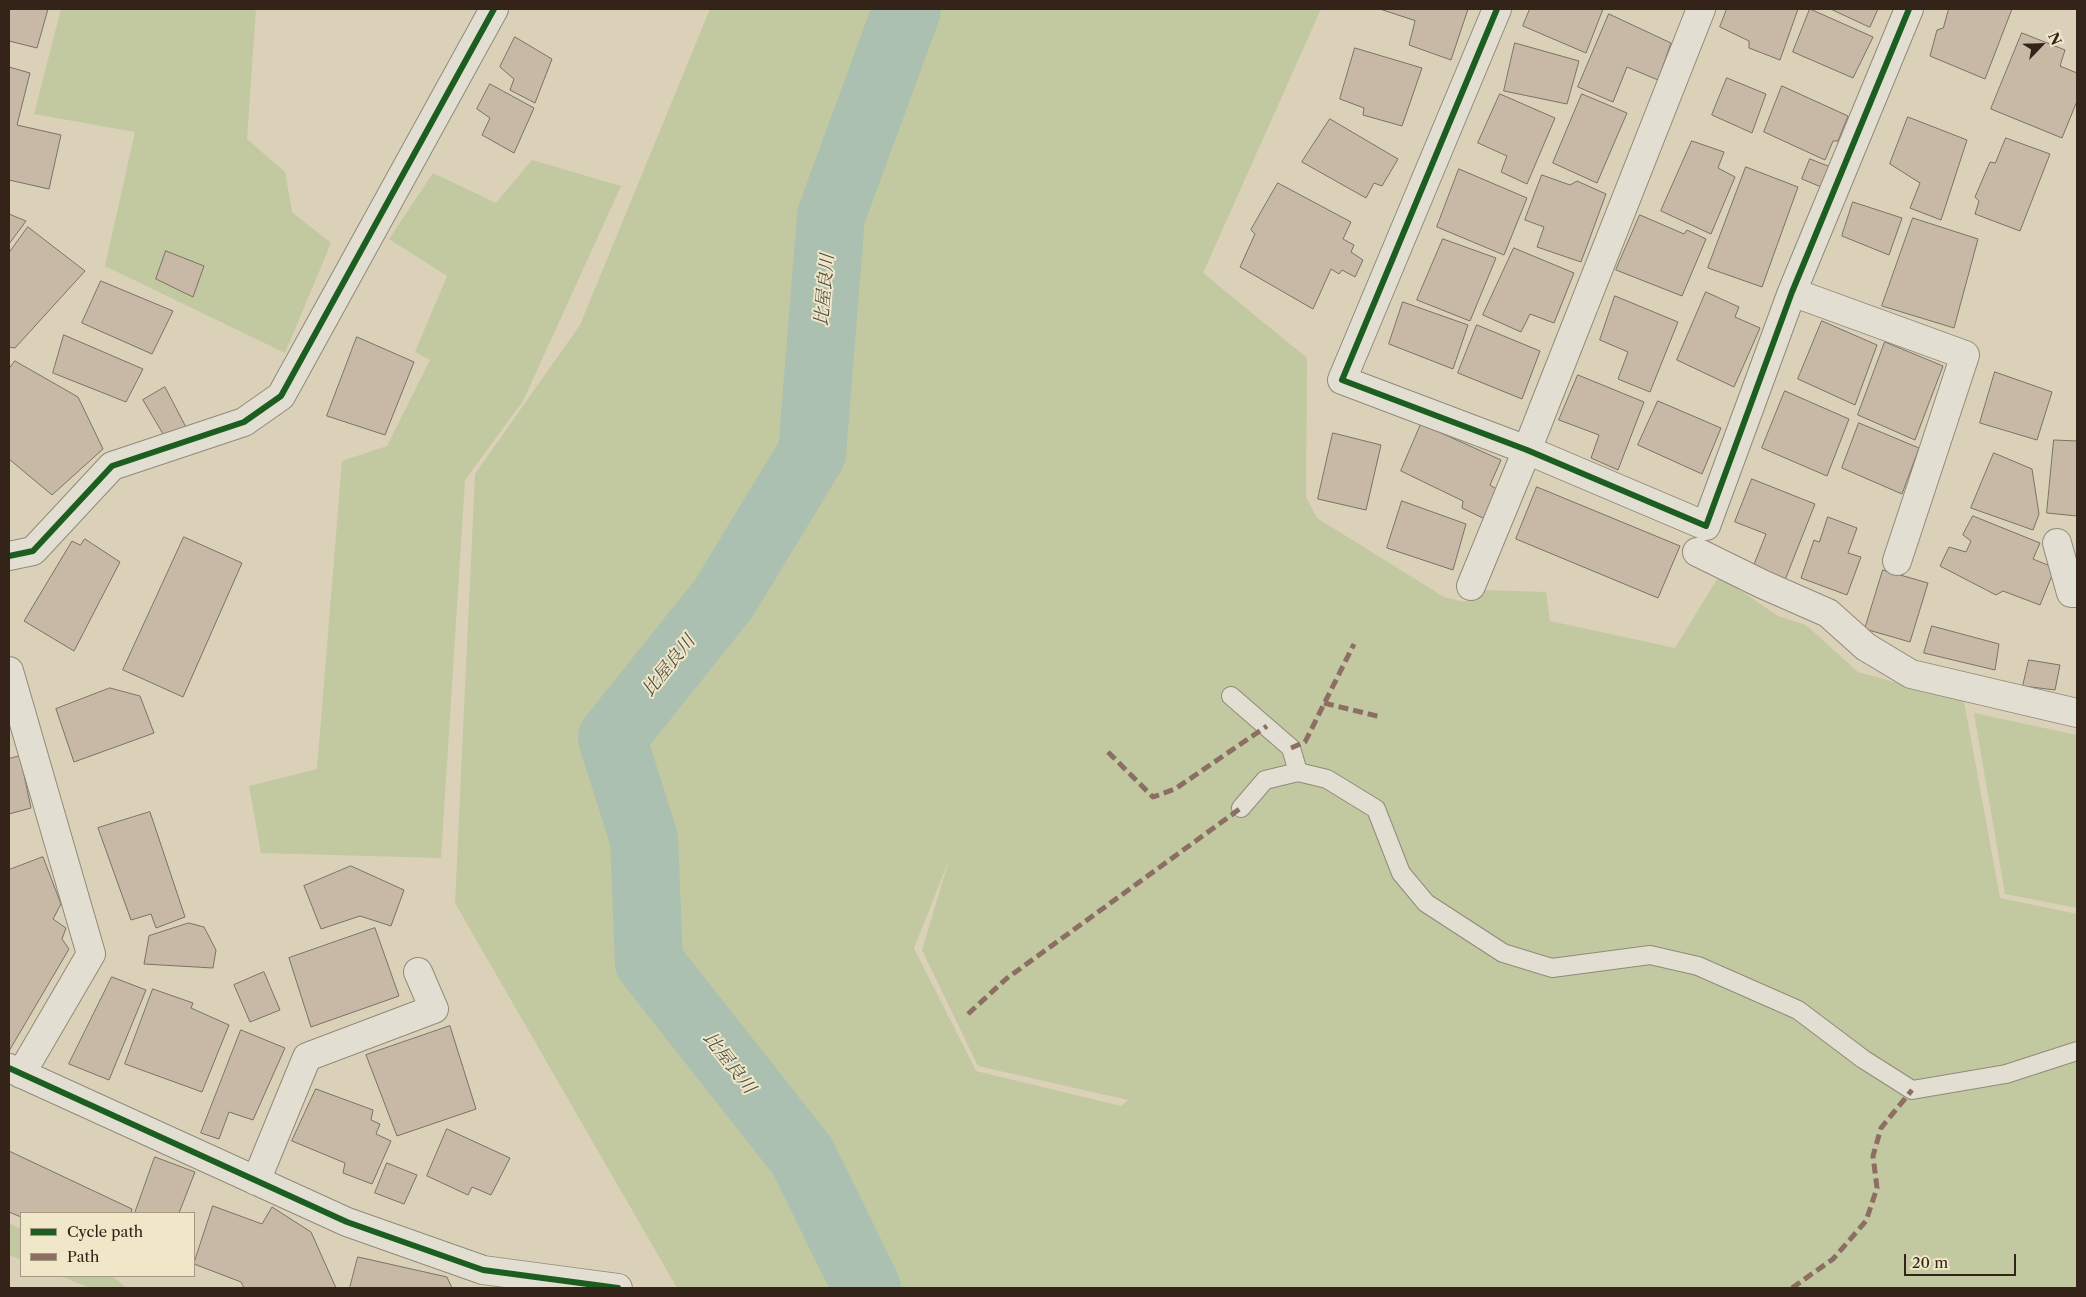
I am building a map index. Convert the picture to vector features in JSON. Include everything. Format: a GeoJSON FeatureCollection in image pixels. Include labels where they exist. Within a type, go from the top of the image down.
{"type":"FeatureCollection","features":[{"type":"Feature","properties":{"kind":"street"},"geometry":{"type":"LineString","coordinates":[[9,556],[33,551],[112,466],[244,422],[281,396],[494,9]]}},
{"type":"Feature","properties":{"kind":"street"},"geometry":{"type":"LineString","coordinates":[[1497,9],[1342,380],[1527,450],[1706,526],[1792,292],[1909,9]]}},
{"type":"Feature","properties":{"kind":"street"},"geometry":{"type":"LineString","coordinates":[[1471,586],[1527,450],[1701,9]]}},
{"type":"Feature","properties":{"kind":"street"},"geometry":{"type":"LineString","coordinates":[[1792,292],[1964,355],[1897,561]]}},
{"type":"Feature","properties":{"kind":"street"},"geometry":{"type":"LineString","coordinates":[[2057,543],[2071,593],[2077,593]]}},
{"type":"Feature","properties":{"kind":"street"},"geometry":{"type":"LineString","coordinates":[[1697,552],[1762,584],[1828,613],[1866,648],[1911,674],[2077,713]]}},
{"type":"Feature","properties":{"kind":"street"},"geometry":{"type":"LineString","coordinates":[[9,671],[91,954],[15,1071],[347,1222],[481,1279],[618,1288]]}},
{"type":"Feature","properties":{"kind":"street"},"geometry":{"type":"LineString","coordinates":[[256,1181],[307,1057],[434,1010],[418,972]]}},
{"type":"Feature","properties":{"kind":"lane"},"geometry":{"type":"LineString","coordinates":[[1231,696],[1291,748],[1298,772]]}},
{"type":"Feature","properties":{"kind":"lane"},"geometry":{"type":"LineString","coordinates":[[1241,808],[1265,780],[1298,772],[1327,779],[1376,810],[1401,873],[1426,903],[1503,953],[1552,968],[1650,955],[1698,966],[1798,1010],[1863,1059],[1912,1090],[2006,1074],[2077,1051]]}},
{"type":"Feature","properties":{"kind":"green space"},"geometry":{"type":"Polygon","coordinates":[[[61,9],[256,9],[247,139],[285,172],[292,212],[331,243],[285,353],[105,266],[135,132],[34,114],[61,9]]]}},
{"type":"Feature","properties":{"kind":"green space"},"geometry":{"type":"Polygon","coordinates":[[[710,9],[1321,9],[1203,273],[1307,358],[1306,497],[1317,518],[1444,597],[1464,602],[1482,590],[1546,592],[1550,621],[1675,648],[1719,576],[1778,616],[1806,625],[1858,672],[1964,701],[2000,898],[2077,914],[2077,1288],[677,1288],[455,903],[475,474],[580,325],[710,9]],[[949,860],[914,948],[976,1071],[1121,1106],[1128,1100],[978,1066],[922,950],[949,860]]]}},
{"type":"Feature","properties":{"kind":"green space"},"geometry":{"type":"Polygon","coordinates":[[[532,160],[621,186],[523,401],[465,480],[441,858],[261,853],[249,786],[317,769],[342,461],[387,446],[430,360],[415,352],[447,276],[389,239],[433,173],[496,203],[532,160]]]}},
{"type":"Feature","properties":{"kind":"green space"},"geometry":{"type":"Polygon","coordinates":[[[1974,713],[2077,735],[2077,908],[2005,894],[1974,713]]]}},
{"type":"Feature","properties":{"kind":"green space"},"geometry":{"type":"Polygon","coordinates":[[[9,1223],[20,1228],[20,1260],[9,1255],[9,1223]]]}},
{"type":"Feature","properties":{"kind":"green space"},"geometry":{"type":"Polygon","coordinates":[[[62,1277],[113,1277],[127,1288],[90,1288],[62,1277]]]}},
{"type":"Feature","properties":{"kind":"building"},"geometry":{"type":"Polygon","coordinates":[[[9,9],[48,9],[37,48],[9,41],[9,9]]]}},
{"type":"Feature","properties":{"kind":"building"},"geometry":{"type":"Polygon","coordinates":[[[1380,9],[1468,9],[1451,60],[1409,45],[1415,21],[1380,9]]]}},
{"type":"Feature","properties":{"kind":"building"},"geometry":{"type":"Polygon","coordinates":[[[1530,9],[1603,9],[1586,53],[1523,26],[1530,9]]]}},
{"type":"Feature","properties":{"kind":"building"},"geometry":{"type":"Polygon","coordinates":[[[1727,9],[1798,9],[1780,60],[1749,48],[1749,41],[1720,27],[1727,9]]]}},
{"type":"Feature","properties":{"kind":"building"},"geometry":{"type":"Polygon","coordinates":[[[1810,9],[1873,37],[1853,78],[1793,52],[1810,9]]]}},
{"type":"Feature","properties":{"kind":"building"},"geometry":{"type":"Polygon","coordinates":[[[1831,9],[1878,9],[1870,27],[1831,9]]]}},
{"type":"Feature","properties":{"kind":"building"},"geometry":{"type":"Polygon","coordinates":[[[1949,9],[2012,9],[1985,79],[1930,56],[1937,30],[1943,28],[1949,9]]]}},
{"type":"Feature","properties":{"kind":"building"},"geometry":{"type":"Polygon","coordinates":[[[1609,14],[1671,43],[1658,80],[1627,67],[1613,102],[1578,87],[1609,14]]]}},
{"type":"Feature","properties":{"kind":"building"},"geometry":{"type":"Polygon","coordinates":[[[2022,33],[2065,50],[2060,66],[2077,73],[2077,101],[2062,138],[1991,109],[2022,33]]]}},
{"type":"Feature","properties":{"kind":"building"},"geometry":{"type":"Polygon","coordinates":[[[515,37],[552,59],[535,103],[510,90],[514,79],[500,67],[515,37]]]}},
{"type":"Feature","properties":{"kind":"building"},"geometry":{"type":"Polygon","coordinates":[[[1515,43],[1579,61],[1567,104],[1504,91],[1515,43]]]}},
{"type":"Feature","properties":{"kind":"building"},"geometry":{"type":"Polygon","coordinates":[[[1355,48],[1422,68],[1402,126],[1363,115],[1364,108],[1340,99],[1355,48]]]}},
{"type":"Feature","properties":{"kind":"building"},"geometry":{"type":"Polygon","coordinates":[[[9,67],[30,73],[17,125],[61,135],[49,189],[9,180],[9,67]]]}},
{"type":"Feature","properties":{"kind":"building"},"geometry":{"type":"Polygon","coordinates":[[[1727,78],[1766,94],[1752,133],[1712,115],[1727,78]]]}},
{"type":"Feature","properties":{"kind":"building"},"geometry":{"type":"Polygon","coordinates":[[[490,84],[534,108],[514,153],[482,135],[490,118],[477,109],[490,84]]]}},
{"type":"Feature","properties":{"kind":"building"},"geometry":{"type":"Polygon","coordinates":[[[1782,86],[1848,116],[1838,141],[1833,141],[1825,160],[1764,132],[1782,86]]]}},
{"type":"Feature","properties":{"kind":"building"},"geometry":{"type":"Polygon","coordinates":[[[1500,94],[1555,118],[1527,184],[1501,172],[1507,156],[1478,143],[1500,94]]]}},
{"type":"Feature","properties":{"kind":"building"},"geometry":{"type":"Polygon","coordinates":[[[1582,94],[1627,113],[1597,183],[1553,163],[1582,94]]]}},
{"type":"Feature","properties":{"kind":"building"},"geometry":{"type":"Polygon","coordinates":[[[1908,117],[1967,140],[1941,220],[1910,208],[1920,183],[1890,164],[1908,117]]]}},
{"type":"Feature","properties":{"kind":"building"},"geometry":{"type":"Polygon","coordinates":[[[1330,119],[1398,159],[1382,186],[1374,183],[1366,198],[1302,162],[1330,119]]]}},
{"type":"Feature","properties":{"kind":"building"},"geometry":{"type":"Polygon","coordinates":[[[2006,138],[2050,154],[2020,231],[1975,214],[1979,201],[1975,197],[1990,162],[1995,163],[2006,138]]]}},
{"type":"Feature","properties":{"kind":"building"},"geometry":{"type":"Polygon","coordinates":[[[1692,141],[1724,152],[1718,168],[1735,177],[1711,234],[1661,211],[1692,141]]]}},
{"type":"Feature","properties":{"kind":"building"},"geometry":{"type":"Polygon","coordinates":[[[1810,159],[1833,168],[1826,189],[1802,179],[1810,159]]]}},
{"type":"Feature","properties":{"kind":"building"},"geometry":{"type":"Polygon","coordinates":[[[1746,167],[1798,187],[1762,287],[1708,268],[1746,167]]]}},
{"type":"Feature","properties":{"kind":"building"},"geometry":{"type":"Polygon","coordinates":[[[1459,169],[1527,198],[1504,255],[1437,227],[1459,169]]]}},
{"type":"Feature","properties":{"kind":"building"},"geometry":{"type":"Polygon","coordinates":[[[1542,175],[1570,185],[1577,181],[1606,194],[1581,262],[1537,247],[1544,227],[1525,220],[1542,175]]]}},
{"type":"Feature","properties":{"kind":"building"},"geometry":{"type":"Polygon","coordinates":[[[1278,183],[1351,222],[1343,239],[1354,245],[1351,252],[1363,260],[1355,277],[1342,270],[1339,274],[1331,269],[1313,309],[1240,267],[1255,234],[1251,230],[1278,183]]]}},
{"type":"Feature","properties":{"kind":"building"},"geometry":{"type":"Polygon","coordinates":[[[1853,202],[1902,218],[1889,255],[1842,236],[1853,202]]]}},
{"type":"Feature","properties":{"kind":"building"},"geometry":{"type":"Polygon","coordinates":[[[9,214],[26,221],[9,244],[9,214]]]}},
{"type":"Feature","properties":{"kind":"building"},"geometry":{"type":"Polygon","coordinates":[[[1640,215],[1684,234],[1687,230],[1706,239],[1682,296],[1616,270],[1640,215]]]}},
{"type":"Feature","properties":{"kind":"building"},"geometry":{"type":"Polygon","coordinates":[[[1913,218],[1978,239],[1954,328],[1882,306],[1913,218]]]}},
{"type":"Feature","properties":{"kind":"building"},"geometry":{"type":"Polygon","coordinates":[[[28,227],[85,271],[15,348],[9,347],[9,253],[28,227]]]}},
{"type":"Feature","properties":{"kind":"building"},"geometry":{"type":"Polygon","coordinates":[[[1443,239],[1496,258],[1470,321],[1417,300],[1443,239]]]}},
{"type":"Feature","properties":{"kind":"building"},"geometry":{"type":"Polygon","coordinates":[[[1514,248],[1574,273],[1554,323],[1530,314],[1521,332],[1483,315],[1514,248]]]}},
{"type":"Feature","properties":{"kind":"building"},"geometry":{"type":"Polygon","coordinates":[[[166,251],[204,266],[193,297],[156,279],[166,251]]]}},
{"type":"Feature","properties":{"kind":"building"},"geometry":{"type":"Polygon","coordinates":[[[101,281],[173,311],[152,354],[82,323],[101,281]]]}},
{"type":"Feature","properties":{"kind":"building"},"geometry":{"type":"Polygon","coordinates":[[[1706,292],[1739,307],[1735,317],[1760,328],[1734,387],[1677,360],[1706,292]]]}},
{"type":"Feature","properties":{"kind":"building"},"geometry":{"type":"Polygon","coordinates":[[[1615,296],[1678,322],[1650,392],[1618,379],[1628,352],[1600,340],[1615,296]]]}},
{"type":"Feature","properties":{"kind":"building"},"geometry":{"type":"Polygon","coordinates":[[[1403,302],[1468,325],[1453,369],[1389,344],[1403,302]]]}},
{"type":"Feature","properties":{"kind":"building"},"geometry":{"type":"Polygon","coordinates":[[[1822,321],[1877,345],[1855,405],[1798,379],[1822,321]]]}},
{"type":"Feature","properties":{"kind":"building"},"geometry":{"type":"Polygon","coordinates":[[[1477,325],[1540,351],[1522,399],[1458,373],[1477,325]]]}},
{"type":"Feature","properties":{"kind":"building"},"geometry":{"type":"Polygon","coordinates":[[[64,335],[143,369],[126,402],[53,373],[64,335]]]}},
{"type":"Feature","properties":{"kind":"building"},"geometry":{"type":"Polygon","coordinates":[[[357,337],[414,362],[385,435],[327,416],[357,337]]]}},
{"type":"Feature","properties":{"kind":"building"},"geometry":{"type":"Polygon","coordinates":[[[1885,342],[1943,366],[1915,440],[1858,415],[1885,342]]]}},
{"type":"Feature","properties":{"kind":"building"},"geometry":{"type":"Polygon","coordinates":[[[15,361],[78,397],[103,449],[52,495],[9,459],[9,369],[15,361]]]}},
{"type":"Feature","properties":{"kind":"building"},"geometry":{"type":"Polygon","coordinates":[[[1995,372],[2052,392],[2037,440],[1980,423],[1995,372]]]}},
{"type":"Feature","properties":{"kind":"building"},"geometry":{"type":"Polygon","coordinates":[[[1578,375],[1644,402],[1618,470],[1591,458],[1599,435],[1559,420],[1578,375]]]}},
{"type":"Feature","properties":{"kind":"building"},"geometry":{"type":"Polygon","coordinates":[[[165,387],[188,431],[166,439],[143,400],[165,387]]]}},
{"type":"Feature","properties":{"kind":"building"},"geometry":{"type":"Polygon","coordinates":[[[1785,391],[1849,419],[1827,476],[1762,448],[1785,391]]]}},
{"type":"Feature","properties":{"kind":"building"},"geometry":{"type":"Polygon","coordinates":[[[1658,401],[1721,428],[1702,474],[1638,445],[1658,401]]]}},
{"type":"Feature","properties":{"kind":"building"},"geometry":{"type":"Polygon","coordinates":[[[1859,423],[1919,448],[1902,494],[1842,468],[1859,423]]]}},
{"type":"Feature","properties":{"kind":"building"},"geometry":{"type":"Polygon","coordinates":[[[1421,424],[1501,460],[1490,485],[1498,490],[1485,519],[1462,508],[1463,501],[1401,471],[1421,424]]]}},
{"type":"Feature","properties":{"kind":"building"},"geometry":{"type":"Polygon","coordinates":[[[1333,433],[1381,445],[1366,510],[1318,499],[1333,433]]]}},
{"type":"Feature","properties":{"kind":"building"},"geometry":{"type":"Polygon","coordinates":[[[2054,440],[2077,441],[2077,516],[2047,513],[2054,440]]]}},
{"type":"Feature","properties":{"kind":"building"},"geometry":{"type":"Polygon","coordinates":[[[1994,453],[2032,469],[2039,514],[2033,530],[1971,508],[1994,453]]]}},
{"type":"Feature","properties":{"kind":"building"},"geometry":{"type":"Polygon","coordinates":[[[1752,479],[1815,504],[1785,580],[1753,567],[1766,534],[1735,522],[1752,479]]]}},
{"type":"Feature","properties":{"kind":"building"},"geometry":{"type":"Polygon","coordinates":[[[1537,487],[1680,546],[1658,598],[1516,539],[1537,487]]]}},
{"type":"Feature","properties":{"kind":"building"},"geometry":{"type":"Polygon","coordinates":[[[1402,501],[1466,524],[1453,570],[1387,548],[1402,501]]]}},
{"type":"Feature","properties":{"kind":"building"},"geometry":{"type":"Polygon","coordinates":[[[1973,516],[2040,543],[2033,559],[2055,568],[2040,605],[2003,591],[1996,595],[1940,566],[1949,547],[1966,552],[1971,541],[1963,535],[1973,516]]]}},
{"type":"Feature","properties":{"kind":"building"},"geometry":{"type":"Polygon","coordinates":[[[1828,517],[1857,528],[1848,553],[1861,557],[1847,595],[1801,578],[1814,540],[1819,542],[1828,517]]]}},
{"type":"Feature","properties":{"kind":"building"},"geometry":{"type":"Polygon","coordinates":[[[184,537],[242,563],[183,697],[123,670],[184,537]]]}},
{"type":"Feature","properties":{"kind":"building"},"geometry":{"type":"Polygon","coordinates":[[[85,539],[120,562],[74,651],[24,621],[72,541],[80,545],[85,539]]]}},
{"type":"Feature","properties":{"kind":"building"},"geometry":{"type":"Polygon","coordinates":[[[1883,570],[1928,583],[1910,642],[1865,629],[1883,570]]]}},
{"type":"Feature","properties":{"kind":"building"},"geometry":{"type":"Polygon","coordinates":[[[1932,626],[1999,644],[1995,670],[1924,653],[1932,626]]]}},
{"type":"Feature","properties":{"kind":"building"},"geometry":{"type":"Polygon","coordinates":[[[2029,660],[2060,665],[2055,690],[2023,686],[2029,660]]]}},
{"type":"Feature","properties":{"kind":"building"},"geometry":{"type":"Polygon","coordinates":[[[110,688],[140,696],[154,733],[74,762],[56,709],[110,688]]]}},
{"type":"Feature","properties":{"kind":"building"},"geometry":{"type":"Polygon","coordinates":[[[20,756],[31,808],[9,814],[9,759],[20,756]]]}},
{"type":"Feature","properties":{"kind":"building"},"geometry":{"type":"Polygon","coordinates":[[[150,812],[185,917],[156,928],[151,914],[131,920],[98,828],[150,812]]]}},
{"type":"Feature","properties":{"kind":"building"},"geometry":{"type":"Polygon","coordinates":[[[43,857],[61,904],[53,919],[66,928],[62,939],[69,949],[9,1051],[9,870],[43,857]]]}},
{"type":"Feature","properties":{"kind":"building"},"geometry":{"type":"Polygon","coordinates":[[[351,866],[404,890],[391,926],[360,916],[321,929],[304,886],[351,866]]]}},
{"type":"Feature","properties":{"kind":"building"},"geometry":{"type":"Polygon","coordinates":[[[189,923],[204,927],[216,950],[213,968],[144,964],[149,936],[189,923]]]}},
{"type":"Feature","properties":{"kind":"building"},"geometry":{"type":"Polygon","coordinates":[[[375,928],[399,996],[311,1027],[289,958],[375,928]]]}},
{"type":"Feature","properties":{"kind":"building"},"geometry":{"type":"Polygon","coordinates":[[[264,972],[280,1010],[250,1022],[234,985],[264,972]]]}},
{"type":"Feature","properties":{"kind":"building"},"geometry":{"type":"Polygon","coordinates":[[[112,977],[146,990],[109,1080],[69,1064],[112,977]]]}},
{"type":"Feature","properties":{"kind":"building"},"geometry":{"type":"Polygon","coordinates":[[[153,989],[193,1003],[191,1008],[229,1025],[202,1092],[125,1064],[153,989]]]}},
{"type":"Feature","properties":{"kind":"building"},"geometry":{"type":"Polygon","coordinates":[[[450,1026],[476,1109],[397,1136],[366,1055],[450,1026]]]}},
{"type":"Feature","properties":{"kind":"building"},"geometry":{"type":"Polygon","coordinates":[[[241,1030],[285,1048],[253,1120],[229,1112],[219,1139],[201,1133],[241,1030]]]}},
{"type":"Feature","properties":{"kind":"building"},"geometry":{"type":"Polygon","coordinates":[[[316,1089],[373,1110],[371,1120],[380,1124],[376,1134],[391,1141],[372,1184],[343,1173],[345,1163],[292,1141],[316,1089]]]}},
{"type":"Feature","properties":{"kind":"building"},"geometry":{"type":"Polygon","coordinates":[[[447,1129],[510,1158],[491,1195],[472,1187],[468,1195],[427,1176],[447,1129]]]}},
{"type":"Feature","properties":{"kind":"building"},"geometry":{"type":"Polygon","coordinates":[[[9,1151],[132,1209],[131,1212],[20,1212],[20,1217],[9,1212],[9,1151]]]}},
{"type":"Feature","properties":{"kind":"building"},"geometry":{"type":"Polygon","coordinates":[[[155,1157],[195,1172],[179,1212],[135,1212],[155,1157]]]}},
{"type":"Feature","properties":{"kind":"building"},"geometry":{"type":"Polygon","coordinates":[[[387,1163],[417,1175],[404,1204],[375,1193],[387,1163]]]}},
{"type":"Feature","properties":{"kind":"building"},"geometry":{"type":"Polygon","coordinates":[[[213,1206],[262,1224],[272,1207],[311,1232],[336,1288],[244,1288],[241,1282],[195,1264],[213,1206]]]}},
{"type":"Feature","properties":{"kind":"building"},"geometry":{"type":"Polygon","coordinates":[[[358,1257],[447,1277],[452,1288],[350,1288],[358,1257]]]}},
{"type":"Feature","properties":{"kind":"waterway","name":"比屋良川"},"geometry":{"type":"LineString","coordinates":[[867,1288],[802,1156],[649,962],[644,839],[612,738],[724,598],[812,453],[831,216],[907,9]]}},
{"type":"Feature","properties":{"kind":"marked path"},"geometry":{"type":"LineString","coordinates":[[1291,748],[1305,742],[1354,644]]}},
{"type":"Feature","properties":{"kind":"marked path"},"geometry":{"type":"LineString","coordinates":[[1324,703],[1381,717]]}},
{"type":"Feature","properties":{"kind":"marked path"},"geometry":{"type":"LineString","coordinates":[[1108,752],[1153,797],[1175,789],[1267,726]]}},
{"type":"Feature","properties":{"kind":"marked path"},"geometry":{"type":"LineString","coordinates":[[968,1014],[1006,979],[1241,808]]}},
{"type":"Feature","properties":{"kind":"marked path"},"geometry":{"type":"LineString","coordinates":[[1792,1288],[1833,1259],[1866,1221],[1877,1188],[1873,1156],[1881,1128],[1912,1090]]}},
{"type":"Feature","properties":{"kind":"cycle path"},"geometry":{"type":"LineString","coordinates":[[9,556],[33,551],[112,466],[244,422],[281,396],[494,9]]}},
{"type":"Feature","properties":{"kind":"cycle path"},"geometry":{"type":"LineString","coordinates":[[1497,9],[1342,380],[1527,450],[1706,526],[1792,292],[1909,9]]}},
{"type":"Feature","properties":{"kind":"cycle path"},"geometry":{"type":"LineString","coordinates":[[9,1068],[347,1222],[483,1270],[618,1288]]}}]}
